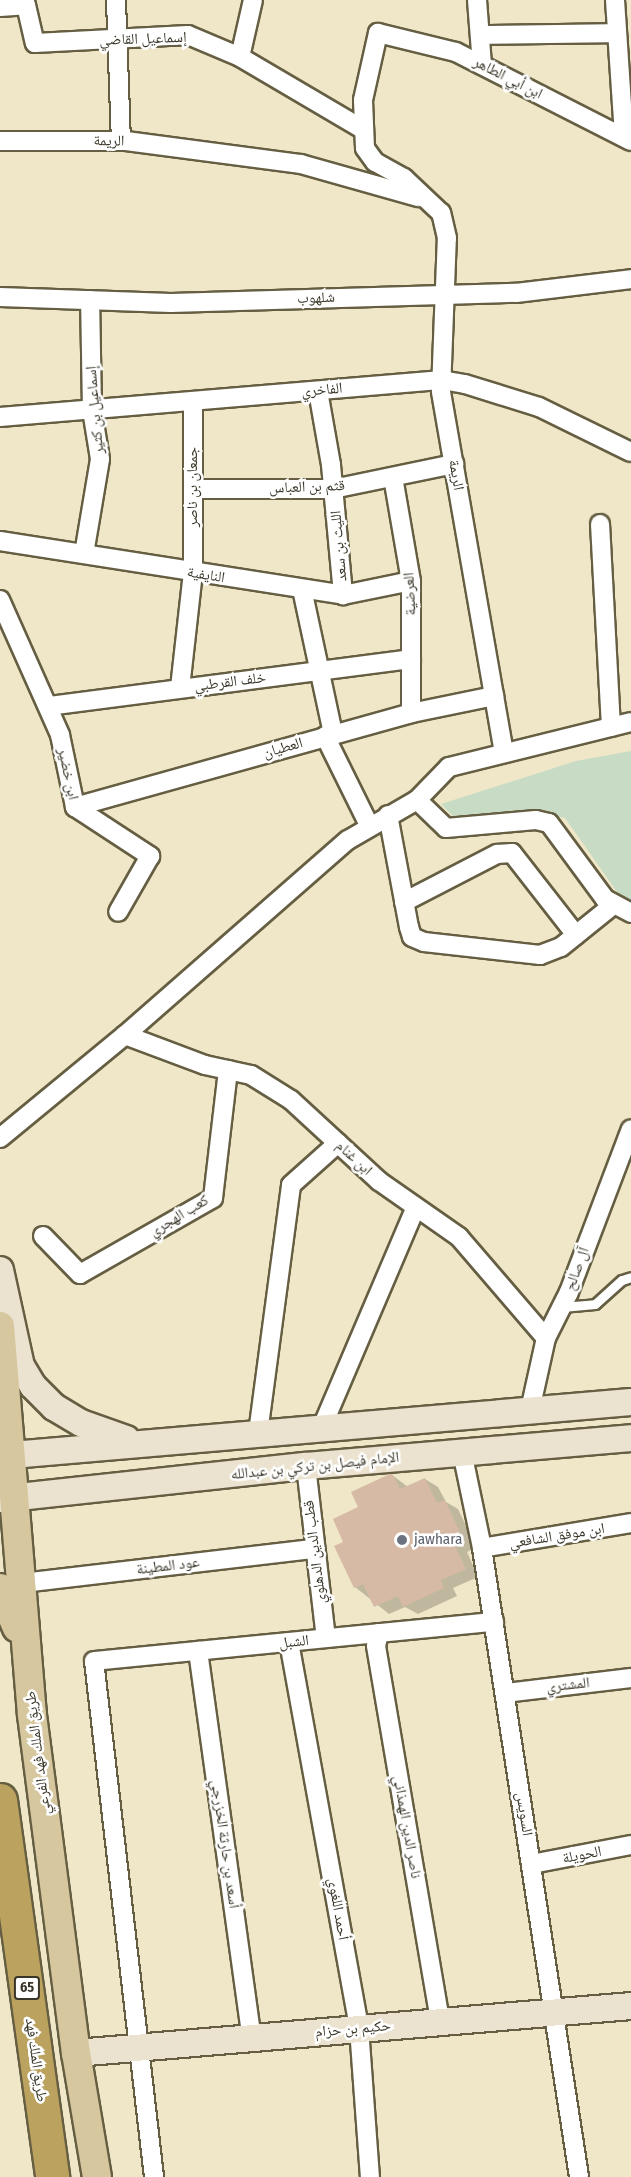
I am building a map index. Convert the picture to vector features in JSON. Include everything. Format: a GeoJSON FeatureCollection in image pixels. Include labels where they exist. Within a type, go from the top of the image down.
{"type":"FeatureCollection","features":[{"type":"Feature","properties":{"kind":"highway","name":"طريق الملك فهد"},"geometry":{"type":"LineString","coordinates":[[0,1800],[52,2177]]}},
{"type":"Feature","properties":{"kind":"main road"},"geometry":{"type":"LineString","coordinates":[[0,1270],[21,1366],[33,1386],[54,1407],[81,1423],[135,1443]]}},
{"type":"Feature","properties":{"kind":"main road"},"geometry":{"type":"LineString","coordinates":[[0,1326],[5,1496],[11,1585],[32,1715]]}},
{"type":"Feature","properties":{"kind":"main road"},"geometry":{"type":"LineString","coordinates":[[4,1457],[135,1443],[631,1402]]}},
{"type":"Feature","properties":{"kind":"main road","name":"الإمام فيصل بن تركي بن عبدالله"},"geometry":{"type":"LineString","coordinates":[[5,1496],[306,1466],[631,1438]]}},
{"type":"Feature","properties":{"kind":"main road"},"geometry":{"type":"LineString","coordinates":[[0,1614],[32,1715]]}},
{"type":"Feature","properties":{"kind":"main road","name":"طريق الملك فهد الفرعي"},"geometry":{"type":"LineString","coordinates":[[32,1715],[76,2053],[98,2177]]}},
{"type":"Feature","properties":{"kind":"main road","name":"حكيم بن حزام"},"geometry":{"type":"LineString","coordinates":[[76,2053],[631,2006]]}},
{"type":"Feature","properties":{"kind":"street"},"geometry":{"type":"LineString","coordinates":[[116,0],[121,141]]}},
{"type":"Feature","properties":{"kind":"street"},"geometry":{"type":"LineString","coordinates":[[240,57],[253,0]]}},
{"type":"Feature","properties":{"kind":"street"},"geometry":{"type":"LineString","coordinates":[[477,0],[482,65]]}},
{"type":"Feature","properties":{"kind":"street"},"geometry":{"type":"LineString","coordinates":[[615,0],[622,40],[628,139]]}},
{"type":"Feature","properties":{"kind":"street","name":"إسماعيل القاضي"},"geometry":{"type":"LineString","coordinates":[[0,7],[26,5],[35,43],[189,35],[240,57],[364,130]]}},
{"type":"Feature","properties":{"kind":"street","name":"ابن أبي الطاهر"},"geometry":{"type":"LineString","coordinates":[[378,33],[456,52],[628,139]]}},
{"type":"Feature","properties":{"kind":"street","name":"الريمة"},"geometry":{"type":"LineString","coordinates":[[378,33],[363,100],[365,148],[375,162],[404,178],[441,213],[447,238],[442,380],[454,464],[504,753]]}},
{"type":"Feature","properties":{"kind":"street"},"geometry":{"type":"LineString","coordinates":[[481,35],[622,40]]}},
{"type":"Feature","properties":{"kind":"street","name":"الريمة"},"geometry":{"type":"LineString","coordinates":[[0,141],[121,141],[301,164],[392,186],[428,200]]}},
{"type":"Feature","properties":{"kind":"street","name":"شلهوب"},"geometry":{"type":"LineString","coordinates":[[0,297],[171,303],[516,293],[631,279]]}},
{"type":"Feature","properties":{"kind":"street","name":"إسماعيل بن كثير"},"geometry":{"type":"LineString","coordinates":[[84,554],[100,459],[92,410],[90,300]]}},
{"type":"Feature","properties":{"kind":"street","name":"الفاخري"},"geometry":{"type":"LineString","coordinates":[[0,417],[442,380],[465,384],[539,407],[631,452]]}},
{"type":"Feature","properties":{"kind":"street","name":"الليث بن سعد"},"geometry":{"type":"LineString","coordinates":[[318,391],[333,489],[343,595]]}},
{"type":"Feature","properties":{"kind":"street","name":"جمعان بن ناصر"},"geometry":{"type":"LineString","coordinates":[[180,688],[193,573],[193,401]]}},
{"type":"Feature","properties":{"kind":"street","name":"قثم بن العباس"},"geometry":{"type":"LineString","coordinates":[[193,489],[333,489],[454,464]]}},
{"type":"Feature","properties":{"kind":"street","name":"العرضية"},"geometry":{"type":"LineString","coordinates":[[393,477],[411,581],[411,713]]}},
{"type":"Feature","properties":{"kind":"street"},"geometry":{"type":"LineString","coordinates":[[600,524],[611,727]]}},
{"type":"Feature","properties":{"kind":"street","name":"النايفية"},"geometry":{"type":"LineString","coordinates":[[0,541],[343,595],[411,581]]}},
{"type":"Feature","properties":{"kind":"street"},"geometry":{"type":"LineString","coordinates":[[302,589],[329,735],[369,825]]}},
{"type":"Feature","properties":{"kind":"street","name":"ابن خضير"},"geometry":{"type":"LineString","coordinates":[[0,600],[60,735],[75,807],[150,856],[118,912]]}},
{"type":"Feature","properties":{"kind":"street","name":"خلف القرطبي"},"geometry":{"type":"LineString","coordinates":[[49,706],[411,659]]}},
{"type":"Feature","properties":{"kind":"street","name":"العطيان"},"geometry":{"type":"LineString","coordinates":[[75,807],[411,713],[494,696]]}},
{"type":"Feature","properties":{"kind":"street"},"geometry":{"type":"LineString","coordinates":[[0,1138],[125,1035],[369,825],[417,800],[449,767],[631,722]]}},
{"type":"Feature","properties":{"kind":"street"},"geometry":{"type":"LineString","coordinates":[[417,800],[446,828],[536,820],[549,823],[613,905],[631,913]]}},
{"type":"Feature","properties":{"kind":"street"},"geometry":{"type":"LineString","coordinates":[[388,815],[412,937],[424,942],[540,955],[551,953],[613,905]]}},
{"type":"Feature","properties":{"kind":"street"},"geometry":{"type":"LineString","coordinates":[[404,902],[497,854],[512,853],[576,935]]}},
{"type":"Feature","properties":{"kind":"street","name":"ابن غنام"},"geometry":{"type":"LineString","coordinates":[[125,1035],[228,1070],[251,1075],[291,1100],[379,1181],[459,1237],[546,1338]]}},
{"type":"Feature","properties":{"kind":"street","name":"كعب الهجري"},"geometry":{"type":"LineString","coordinates":[[44,1236],[80,1274],[213,1198],[228,1070]]}},
{"type":"Feature","properties":{"kind":"street","name":"آل صالح"},"geometry":{"type":"LineString","coordinates":[[530,1410],[546,1338],[562,1307],[631,1129]]}},
{"type":"Feature","properties":{"kind":"street"},"geometry":{"type":"LineString","coordinates":[[258,1433],[291,1185],[338,1143]]}},
{"type":"Feature","properties":{"kind":"street"},"geometry":{"type":"LineString","coordinates":[[322,1427],[416,1207]]}},
{"type":"Feature","properties":{"kind":"street","name":"السويس"},"geometry":{"type":"LineString","coordinates":[[462,1452],[482,1548],[494,1622],[579,2177]]}},
{"type":"Feature","properties":{"kind":"street","name":"قطب الدين الدهلوي"},"geometry":{"type":"LineString","coordinates":[[306,1466],[326,1638]]}},
{"type":"Feature","properties":{"kind":"street","name":"ابن موفق الشافعي"},"geometry":{"type":"LineString","coordinates":[[482,1548],[631,1523]]}},
{"type":"Feature","properties":{"kind":"street","name":"عود المطينة"},"geometry":{"type":"LineString","coordinates":[[11,1585],[314,1549]]}},
{"type":"Feature","properties":{"kind":"street","name":"الشبل"},"geometry":{"type":"LineString","coordinates":[[139,2047],[94,1661],[494,1622]]}},
{"type":"Feature","properties":{"kind":"street","name":"ناصر الدين الهمذاني"},"geometry":{"type":"LineString","coordinates":[[379,1633],[376,1646],[440,2022]]}},
{"type":"Feature","properties":{"kind":"street","name":"أحمد اللغوي"},"geometry":{"type":"LineString","coordinates":[[289,1642],[359,2028],[370,2177]]}},
{"type":"Feature","properties":{"kind":"street","name":"أسعد بن حارثة الخزرجي"},"geometry":{"type":"LineString","coordinates":[[198,1651],[252,2038]]}},
{"type":"Feature","properties":{"kind":"street","name":"المشتري"},"geometry":{"type":"LineString","coordinates":[[505,1693],[631,1678]]}},
{"type":"Feature","properties":{"kind":"street","name":"الحويلة"},"geometry":{"type":"LineString","coordinates":[[532,1864],[631,1845]]}},
{"type":"Feature","properties":{"kind":"street"},"geometry":{"type":"LineString","coordinates":[[139,2047],[154,2177]]}},
{"type":"Feature","properties":{"kind":"lane"},"geometry":{"type":"LineString","coordinates":[[562,1307],[595,1304],[622,1280],[631,1277]]}},
{"type":"Feature","properties":{"kind":"green space"},"geometry":{"type":"Polygon","coordinates":[[[631,751],[631,902],[622,899],[565,818],[539,812],[456,819],[441,804],[576,761],[631,751]]]}},
{"type":"Feature","properties":{"kind":"building","name":"jawhara"},"geometry":{"type":"Polygon","coordinates":[[[392,1473],[400,1489],[425,1478],[437,1503],[445,1500],[463,1539],[454,1544],[466,1569],[441,1580],[444,1588],[403,1607],[398,1596],[374,1607],[363,1584],[354,1588],[334,1546],[343,1542],[333,1519],[358,1507],[351,1492],[392,1473]]]}},
{"type":"Feature","properties":{"kind":"place","name":"jawhara"},"geometry":{"type":"Point","coordinates":[402,1540]}}]}
